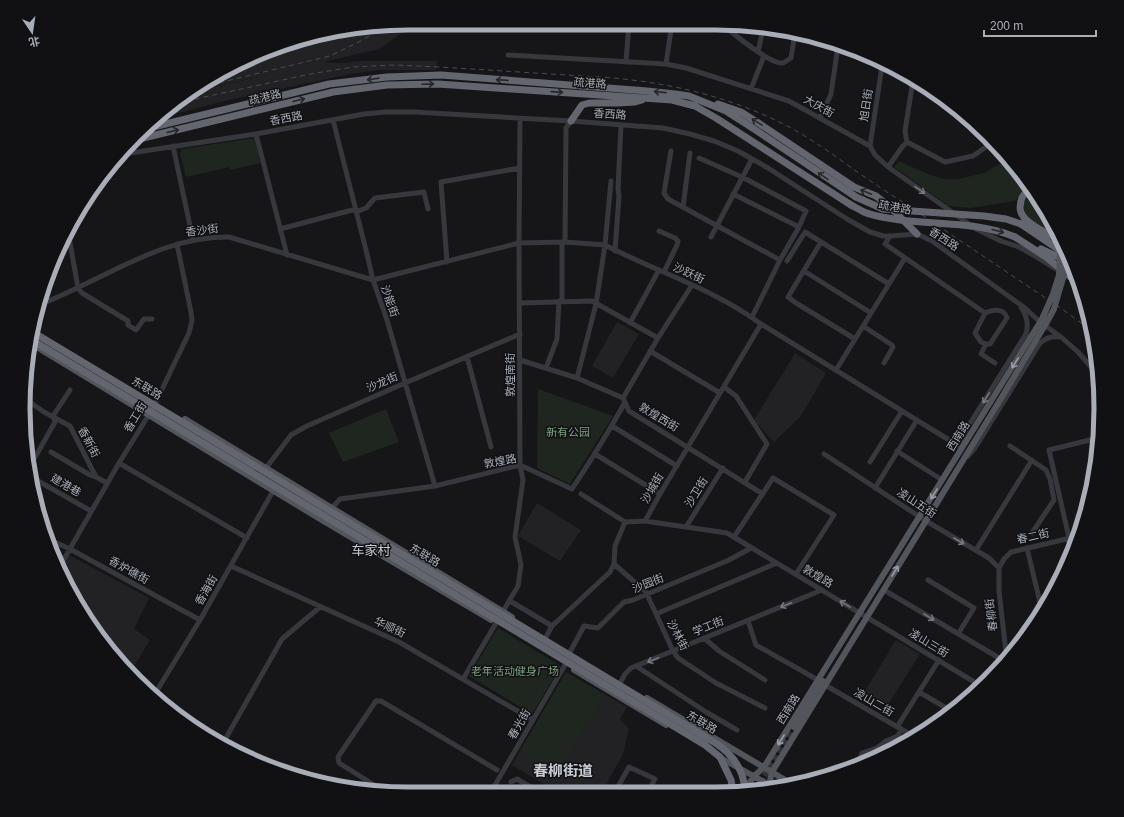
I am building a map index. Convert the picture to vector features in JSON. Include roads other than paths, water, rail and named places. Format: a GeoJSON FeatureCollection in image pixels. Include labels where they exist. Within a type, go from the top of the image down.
{"type":"FeatureCollection","features":[{"type":"Feature","properties":{"kind":"highway"},"geometry":{"type":"LineString","coordinates":[[157,126],[329,84],[387,77],[441,75],[675,94],[689,96],[741,112],[854,187],[876,196],[890,207],[918,234]]}},
{"type":"Feature","properties":{"kind":"highway","name":"疏港路"},"geometry":{"type":"LineString","coordinates":[[144,138],[333,92],[387,85],[438,84],[672,100],[694,106],[716,118],[851,205],[865,212],[885,218],[978,226],[1003,231],[1015,237]]}},
{"type":"Feature","properties":{"kind":"highway"},"geometry":{"type":"LineString","coordinates":[[689,96],[726,111],[856,197],[883,210],[984,216],[1006,219],[1021,224],[1057,246]]}},
{"type":"Feature","properties":{"kind":"highway"},"geometry":{"type":"LineString","coordinates":[[570,121],[582,105],[589,103],[635,102],[648,98]]}},
{"type":"Feature","properties":{"kind":"highway"},"geometry":{"type":"LineString","coordinates":[[1026,193],[1022,198],[1020,207],[1022,215],[1029,222],[1052,236]]}},
{"type":"Feature","properties":{"kind":"highway"},"geometry":{"type":"LineString","coordinates":[[1021,224],[1059,250]]}},
{"type":"Feature","properties":{"kind":"highway"},"geometry":{"type":"LineString","coordinates":[[1015,237],[1046,257],[1066,267]]}},
{"type":"Feature","properties":{"kind":"highway"},"geometry":{"type":"LineString","coordinates":[[1015,237],[1063,259]]}},
{"type":"Feature","properties":{"kind":"highway"},"geometry":{"type":"LineString","coordinates":[[1046,257],[1070,276]]}},
{"type":"Feature","properties":{"kind":"highway","name":"东联路"},"geometry":{"type":"LineString","coordinates":[[38,332],[717,744],[727,751],[737,765],[744,779],[745,786]]}},
{"type":"Feature","properties":{"kind":"highway","name":"东联路"},"geometry":{"type":"LineString","coordinates":[[36,342],[706,745],[720,757],[731,780],[732,786]]}},
{"type":"Feature","properties":{"kind":"main road","name":"西南路"},"geometry":{"type":"LineString","coordinates":[[769,783],[772,772],[961,463],[1042,319],[1053,294],[1059,274],[1060,253]]}},
{"type":"Feature","properties":{"kind":"main road","name":"西南路"},"geometry":{"type":"LineString","coordinates":[[748,785],[753,777],[764,767],[962,448],[994,403],[1047,322],[1054,309],[1064,275],[1064,263]]}},
{"type":"Feature","properties":{"kind":"main road"},"geometry":{"type":"LineString","coordinates":[[38,332],[786,780]]}},
{"type":"Feature","properties":{"kind":"main road"},"geometry":{"type":"LineString","coordinates":[[35,346],[273,491],[766,784]]}},
{"type":"Feature","properties":{"kind":"main road","name":"西南路"},"geometry":{"type":"LineString","coordinates":[[839,655],[846,635]]}},
{"type":"Feature","properties":{"kind":"main road","name":"西南路"},"geometry":{"type":"LineString","coordinates":[[794,727],[839,655],[853,640]]}},
{"type":"Feature","properties":{"kind":"street"},"geometry":{"type":"LineString","coordinates":[[626,62],[628,30]]}},
{"type":"Feature","properties":{"kind":"street"},"geometry":{"type":"LineString","coordinates":[[666,64],[671,30]]}},
{"type":"Feature","properties":{"kind":"street"},"geometry":{"type":"LineString","coordinates":[[730,31],[774,62],[783,63],[791,58],[794,38]]}},
{"type":"Feature","properties":{"kind":"street"},"geometry":{"type":"LineString","coordinates":[[758,52],[762,33]]}},
{"type":"Feature","properties":{"kind":"street"},"geometry":{"type":"LineString","coordinates":[[820,118],[831,94],[837,50]]}},
{"type":"Feature","properties":{"kind":"street","name":"大庆街"},"geometry":{"type":"LineString","coordinates":[[508,55],[666,64],[686,68],[789,101],[870,146],[874,154],[888,167],[976,229],[1001,241],[1019,247],[1071,278]]}},
{"type":"Feature","properties":{"kind":"street"},"geometry":{"type":"LineString","coordinates":[[751,89],[764,56]]}},
{"type":"Feature","properties":{"kind":"street","name":"旭日街"},"geometry":{"type":"LineString","coordinates":[[870,146],[882,68]]}},
{"type":"Feature","properties":{"kind":"street"},"geometry":{"type":"LineString","coordinates":[[907,142],[906,131],[912,85]]}},
{"type":"Feature","properties":{"kind":"street","name":"香西路"},"geometry":{"type":"LineString","coordinates":[[130,153],[256,134],[364,114],[386,112],[414,112],[570,121],[663,128],[690,134],[714,141],[738,151],[768,168],[848,220],[870,232],[883,236],[918,234],[932,241],[1025,308],[1078,352],[1092,368]]}},
{"type":"Feature","properties":{"kind":"street","name":"敦煌南街"},"geometry":{"type":"LineString","coordinates":[[463,679],[518,586],[521,565],[515,537],[523,480],[520,465],[520,119]]}},
{"type":"Feature","properties":{"kind":"street","name":"沙能街"},"geometry":{"type":"LineString","coordinates":[[333,120],[373,280],[387,320],[434,486]]}},
{"type":"Feature","properties":{"kind":"street"},"geometry":{"type":"LineString","coordinates":[[546,368],[557,339],[563,242],[566,128],[570,121]]}},
{"type":"Feature","properties":{"kind":"street"},"geometry":{"type":"LineString","coordinates":[[615,251],[619,196],[621,125]]}},
{"type":"Feature","properties":{"kind":"street"},"geometry":{"type":"LineString","coordinates":[[256,134],[287,255]]}},
{"type":"Feature","properties":{"kind":"street"},"geometry":{"type":"LineString","coordinates":[[907,142],[945,162],[972,156],[987,146]]}},
{"type":"Feature","properties":{"kind":"street"},"geometry":{"type":"LineString","coordinates":[[888,167],[907,142]]}},
{"type":"Feature","properties":{"kind":"street"},"geometry":{"type":"LineString","coordinates":[[173,146],[193,240]]}},
{"type":"Feature","properties":{"kind":"street"},"geometry":{"type":"LineString","coordinates":[[671,151],[664,193],[668,199],[780,260]]}},
{"type":"Feature","properties":{"kind":"street"},"geometry":{"type":"LineString","coordinates":[[683,207],[690,153]]}},
{"type":"Feature","properties":{"kind":"street"},"geometry":{"type":"LineString","coordinates":[[699,158],[742,177],[806,211],[752,317]]}},
{"type":"Feature","properties":{"kind":"street"},"geometry":{"type":"LineString","coordinates":[[711,237],[752,159]]}},
{"type":"Feature","properties":{"kind":"street"},"geometry":{"type":"LineString","coordinates":[[447,262],[441,182],[520,168]]}},
{"type":"Feature","properties":{"kind":"street"},"geometry":{"type":"LineString","coordinates":[[577,378],[596,304],[605,245],[611,181]]}},
{"type":"Feature","properties":{"kind":"street"},"geometry":{"type":"LineString","coordinates":[[280,230],[366,208],[375,198],[424,192],[428,209]]}},
{"type":"Feature","properties":{"kind":"street"},"geometry":{"type":"LineString","coordinates":[[733,194],[799,227]]}},
{"type":"Feature","properties":{"kind":"street"},"geometry":{"type":"LineString","coordinates":[[659,231],[675,238],[678,241],[664,272]]}},
{"type":"Feature","properties":{"kind":"street"},"geometry":{"type":"LineString","coordinates":[[788,262],[805,232],[889,284]]}},
{"type":"Feature","properties":{"kind":"street"},"geometry":{"type":"LineString","coordinates":[[890,236],[886,244],[985,314]]}},
{"type":"Feature","properties":{"kind":"street","name":"香沙街"},"geometry":{"type":"LineString","coordinates":[[46,302],[78,288],[133,261],[177,244],[212,237],[229,238],[373,280]]}},
{"type":"Feature","properties":{"kind":"street"},"geometry":{"type":"LineString","coordinates":[[70,240],[78,288],[82,293],[128,321],[128,325],[136,330],[144,319],[152,319]]}},
{"type":"Feature","properties":{"kind":"street","name":"沙跃街"},"geometry":{"type":"LineString","coordinates":[[373,280],[519,243],[563,242],[605,245],[615,251],[692,285],[752,317],[962,448]]}},
{"type":"Feature","properties":{"kind":"street"},"geometry":{"type":"LineString","coordinates":[[821,242],[788,297],[796,304],[855,339]]}},
{"type":"Feature","properties":{"kind":"street","name":"香工街"},"geometry":{"type":"LineString","coordinates":[[63,562],[156,402],[191,327],[191,312],[177,244]]}},
{"type":"Feature","properties":{"kind":"street"},"geometry":{"type":"LineString","coordinates":[[836,370],[904,258]]}},
{"type":"Feature","properties":{"kind":"street"},"geometry":{"type":"LineString","coordinates":[[630,323],[659,270]]}},
{"type":"Feature","properties":{"kind":"street"},"geometry":{"type":"LineString","coordinates":[[804,271],[871,313]]}},
{"type":"Feature","properties":{"kind":"street","name":"敦煌路"},"geometry":{"type":"LineString","coordinates":[[332,508],[340,499],[434,486],[520,465],[572,489],[596,454],[650,351],[692,285]]}},
{"type":"Feature","properties":{"kind":"street"},"geometry":{"type":"LineString","coordinates":[[520,302],[592,301],[658,338]]}},
{"type":"Feature","properties":{"kind":"street"},"geometry":{"type":"LineString","coordinates":[[1019,304],[1027,318],[1028,324],[1026,334]]}},
{"type":"Feature","properties":{"kind":"street"},"geometry":{"type":"LineString","coordinates":[[995,310],[1002,311],[1007,318],[990,344],[986,344],[981,342],[975,333],[985,314],[995,310]]}},
{"type":"Feature","properties":{"kind":"street"},"geometry":{"type":"LineString","coordinates":[[962,448],[962,438],[964,433],[1026,334],[1040,322]]}},
{"type":"Feature","properties":{"kind":"street"},"geometry":{"type":"LineString","coordinates":[[1040,322],[1040,343]]}},
{"type":"Feature","properties":{"kind":"street","name":"沙城街"},"geometry":{"type":"LineString","coordinates":[[626,522],[645,521],[762,324]]}},
{"type":"Feature","properties":{"kind":"street"},"geometry":{"type":"LineString","coordinates":[[863,326],[892,345],[893,347],[884,363]]}},
{"type":"Feature","properties":{"kind":"street","name":"沙龙街"},"geometry":{"type":"LineString","coordinates":[[266,468],[291,434],[520,334]]}},
{"type":"Feature","properties":{"kind":"street"},"geometry":{"type":"LineString","coordinates":[[961,463],[974,448],[1040,343],[1046,338],[1061,337]]}},
{"type":"Feature","properties":{"kind":"street"},"geometry":{"type":"LineString","coordinates":[[986,344],[981,354],[995,363]]}},
{"type":"Feature","properties":{"kind":"street"},"geometry":{"type":"LineString","coordinates":[[650,351],[720,393]]}},
{"type":"Feature","properties":{"kind":"street"},"geometry":{"type":"LineString","coordinates":[[467,356],[491,447]]}},
{"type":"Feature","properties":{"kind":"street","name":"敦煌西街"},"geometry":{"type":"LineString","coordinates":[[520,360],[577,378],[624,400],[629,411],[763,494]]}},
{"type":"Feature","properties":{"kind":"street"},"geometry":{"type":"LineString","coordinates":[[724,387],[736,396],[767,444],[745,482]]}},
{"type":"Feature","properties":{"kind":"street"},"geometry":{"type":"LineString","coordinates":[[33,458],[54,422],[53,416],[70,390]]}},
{"type":"Feature","properties":{"kind":"street","name":"香新街"},"geometry":{"type":"LineString","coordinates":[[30,403],[70,426],[96,477]]}},
{"type":"Feature","properties":{"kind":"street"},"geometry":{"type":"LineString","coordinates":[[870,462],[902,411]]}},
{"type":"Feature","properties":{"kind":"street"},"geometry":{"type":"LineString","coordinates":[[875,488],[917,420]]}},
{"type":"Feature","properties":{"kind":"street"},"geometry":{"type":"LineString","coordinates":[[612,426],[677,466]]}},
{"type":"Feature","properties":{"kind":"street"},"geometry":{"type":"LineString","coordinates":[[1070,541],[1049,450],[1093,439]]}},
{"type":"Feature","properties":{"kind":"street"},"geometry":{"type":"LineString","coordinates":[[1010,446],[1046,470],[1050,479],[1054,500],[1032,533]]}},
{"type":"Feature","properties":{"kind":"street"},"geometry":{"type":"LineString","coordinates":[[897,451],[942,480]]}},
{"type":"Feature","properties":{"kind":"street"},"geometry":{"type":"LineString","coordinates":[[51,452],[107,484]]}},
{"type":"Feature","properties":{"kind":"street"},"geometry":{"type":"LineString","coordinates":[[596,454],[660,494]]}},
{"type":"Feature","properties":{"kind":"street","name":"凌山五街"},"geometry":{"type":"LineString","coordinates":[[824,454],[919,517],[989,558],[999,568]]}},
{"type":"Feature","properties":{"kind":"street"},"geometry":{"type":"LineString","coordinates":[[976,550],[1032,460]]}},
{"type":"Feature","properties":{"kind":"street"},"geometry":{"type":"LineString","coordinates":[[119,463],[247,538]]}},
{"type":"Feature","properties":{"kind":"street","name":"沙卫街"},"geometry":{"type":"LineString","coordinates":[[686,527],[723,468]]}},
{"type":"Feature","properties":{"kind":"street"},"geometry":{"type":"LineString","coordinates":[[734,537],[773,478],[834,515],[796,574]]}},
{"type":"Feature","properties":{"kind":"street","name":"建港巷"},"geometry":{"type":"LineString","coordinates":[[37,479],[91,511]]}},
{"type":"Feature","properties":{"kind":"street","name":"香海街"},"geometry":{"type":"LineString","coordinates":[[157,691],[200,620],[273,491]]}},
{"type":"Feature","properties":{"kind":"street"},"geometry":{"type":"LineString","coordinates":[[546,637],[552,626],[610,572],[614,564],[615,546],[626,522],[581,494]]}},
{"type":"Feature","properties":{"kind":"street","name":"敦煌路"},"geometry":{"type":"LineString","coordinates":[[645,521],[727,533],[867,617]]}},
{"type":"Feature","properties":{"kind":"street","name":"春二街"},"geometry":{"type":"LineString","coordinates":[[999,568],[1004,559],[1011,552],[1069,538]]}},
{"type":"Feature","properties":{"kind":"street","name":"香炉礁街"},"geometry":{"type":"LineString","coordinates":[[55,542],[200,620]]}},
{"type":"Feature","properties":{"kind":"street","name":"沙园街"},"geometry":{"type":"LineString","coordinates":[[570,652],[584,626],[598,628],[624,602],[633,600],[729,560],[752,548]]}},
{"type":"Feature","properties":{"kind":"street"},"geometry":{"type":"LineString","coordinates":[[1027,548],[1040,603]]}},
{"type":"Feature","properties":{"kind":"street"},"geometry":{"type":"LineString","coordinates":[[656,614],[777,563]]}},
{"type":"Feature","properties":{"kind":"street","name":"沙林街"},"geometry":{"type":"LineString","coordinates":[[614,564],[646,592],[673,651],[678,658],[716,683],[765,708]]}},
{"type":"Feature","properties":{"kind":"street","name":"华顺街"},"geometry":{"type":"LineString","coordinates":[[231,566],[399,642],[533,720]]}},
{"type":"Feature","properties":{"kind":"street","name":"春柳街"},"geometry":{"type":"LineString","coordinates":[[999,568],[999,591],[1005,652]]}},
{"type":"Feature","properties":{"kind":"street"},"geometry":{"type":"LineString","coordinates":[[928,580],[974,608],[958,634]]}},
{"type":"Feature","properties":{"kind":"street","name":"学工街"},"geometry":{"type":"LineString","coordinates":[[613,694],[631,668],[822,590]]}},
{"type":"Feature","properties":{"kind":"street"},"geometry":{"type":"LineString","coordinates":[[884,590],[1000,658]]}},
{"type":"Feature","properties":{"kind":"street"},"geometry":{"type":"LineString","coordinates":[[510,601],[552,626]]}},
{"type":"Feature","properties":{"kind":"street"},"geometry":{"type":"LineString","coordinates":[[225,739],[282,639],[320,607]]}},
{"type":"Feature","properties":{"kind":"street","name":"凌山三街"},"geometry":{"type":"LineString","coordinates":[[867,617],[976,683]]}},
{"type":"Feature","properties":{"kind":"street"},"geometry":{"type":"LineString","coordinates":[[748,621],[756,645],[818,680]]}},
{"type":"Feature","properties":{"kind":"street"},"geometry":{"type":"LineString","coordinates":[[704,638],[719,651],[765,680]]}},
{"type":"Feature","properties":{"kind":"street"},"geometry":{"type":"LineString","coordinates":[[860,758],[862,753],[877,748],[886,741],[898,736],[899,728],[939,660]]}},
{"type":"Feature","properties":{"kind":"street","name":"春光街"},"geometry":{"type":"LineString","coordinates":[[494,787],[565,665]]}},
{"type":"Feature","properties":{"kind":"street"},"geometry":{"type":"LineString","coordinates":[[636,666],[706,712],[737,730]]}},
{"type":"Feature","properties":{"kind":"street","name":"凌山二街"},"geometry":{"type":"LineString","coordinates":[[825,685],[909,734]]}},
{"type":"Feature","properties":{"kind":"street"},"geometry":{"type":"LineString","coordinates":[[919,692],[947,708]]}},
{"type":"Feature","properties":{"kind":"street"},"geometry":{"type":"LineString","coordinates":[[375,785],[339,763],[338,758],[376,701],[381,701],[497,770]]}},
{"type":"Feature","properties":{"kind":"street"},"geometry":{"type":"LineString","coordinates":[[618,787],[629,767],[655,779],[650,787]]}},
{"type":"Feature","properties":{"kind":"street"},"geometry":{"type":"LineString","coordinates":[[511,782],[517,779],[531,787]]}},
{"type":"Feature","properties":{"kind":"tunnel"},"geometry":{"type":"LineString","coordinates":[[759,784],[794,727]]}},
{"type":"Feature","properties":{"kind":"railway"},"geometry":{"type":"LineString","coordinates":[[214,84],[330,56],[376,32]]}},
{"type":"Feature","properties":{"kind":"railway"},"geometry":{"type":"LineString","coordinates":[[189,100],[310,74],[353,67],[395,65],[614,78],[661,84],[706,94],[750,109],[793,129],[824,148],[1085,326]]}},
{"type":"Feature","properties":{"kind":"district","name":"车家村"},"geometry":{"type":"Point","coordinates":[371,550]}},
{"type":"Feature","properties":{"kind":"district","name":"春柳街道"},"geometry":{"type":"Point","coordinates":[563,771]}},
{"type":"Feature","properties":{"kind":"park label","name":"新有公园"},"geometry":{"type":"Point","coordinates":[568,432]}},
{"type":"Feature","properties":{"kind":"park label","name":"老年活动健身广场"},"geometry":{"type":"Point","coordinates":[515,671]}}]}
